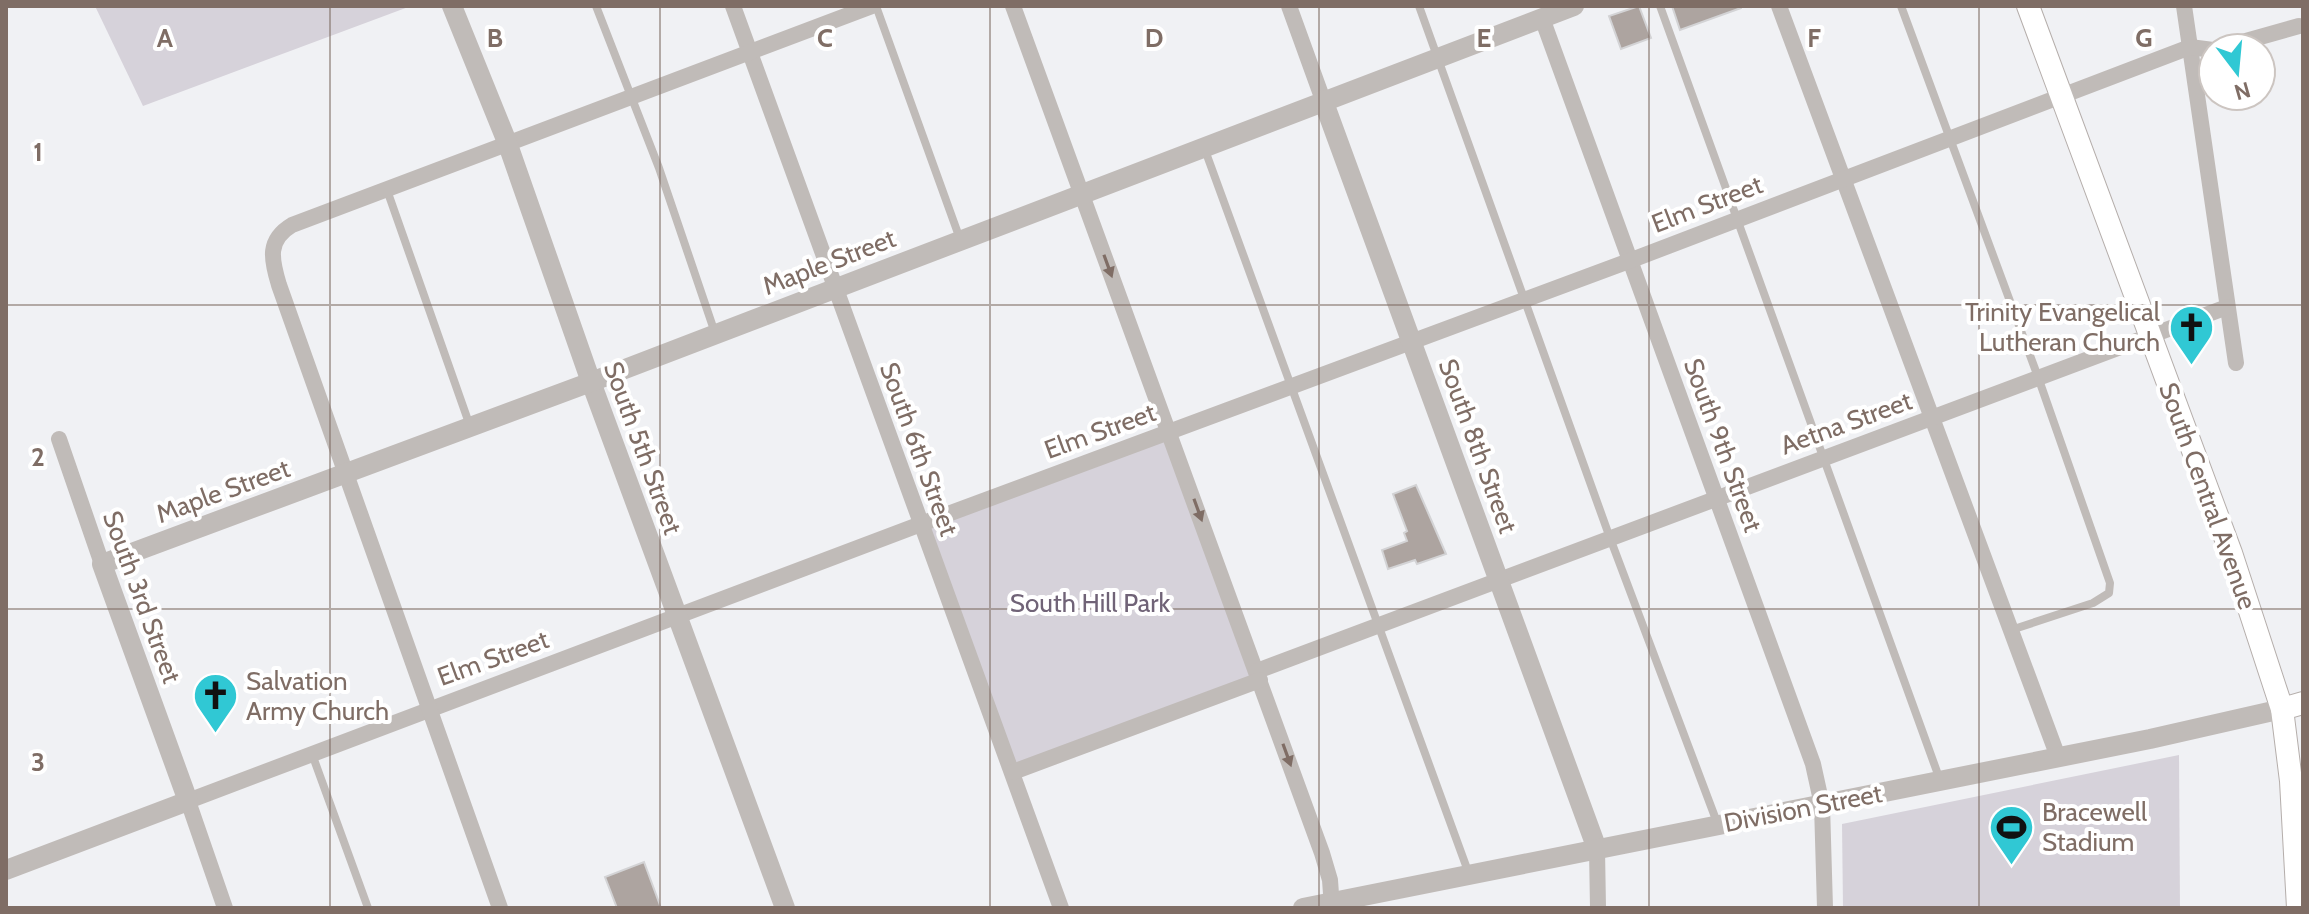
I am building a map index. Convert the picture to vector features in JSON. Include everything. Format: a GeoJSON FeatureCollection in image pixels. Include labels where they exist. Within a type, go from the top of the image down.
{"type":"FeatureCollection","features":[{"type":"Feature","properties":{"kind":"main road","name":"South Central Avenue"},"geometry":{"type":"LineString","coordinates":[[2028,6],[2231,553],[2292,706],[2291,781],[2298,908]]}},
{"type":"Feature","properties":{"kind":"street","name":"South 5th Street"},"geometry":{"type":"LineString","coordinates":[[452,6],[507,142],[591,382],[785,908]]}},
{"type":"Feature","properties":{"kind":"street","name":"South 6th Street"},"geometry":{"type":"LineString","coordinates":[[733,6],[1061,908]]}},
{"type":"Feature","properties":{"kind":"street"},"geometry":{"type":"LineString","coordinates":[[500,908],[276,277],[272,245],[276,237],[292,225],[874,6]]}},
{"type":"Feature","properties":{"kind":"street"},"geometry":{"type":"LineString","coordinates":[[1013,6],[1322,853],[1330,880],[1332,905]]}},
{"type":"Feature","properties":{"kind":"street","name":"South 8th Street"},"geometry":{"type":"LineString","coordinates":[[1289,6],[1597,849],[1598,908]]}},
{"type":"Feature","properties":{"kind":"street","name":"Maple Street"},"geometry":{"type":"LineString","coordinates":[[102,564],[591,382],[1438,57],[1540,12],[1574,6]]}},
{"type":"Feature","properties":{"kind":"street"},"geometry":{"type":"LineString","coordinates":[[1779,6],[2058,757]]}},
{"type":"Feature","properties":{"kind":"street"},"geometry":{"type":"LineString","coordinates":[[2184,6],[2236,363]]}},
{"type":"Feature","properties":{"kind":"street","name":"South 9th Street"},"geometry":{"type":"LineString","coordinates":[[1540,12],[1813,764],[1822,805],[1825,908]]}},
{"type":"Feature","properties":{"kind":"street"},"geometry":{"type":"LineString","coordinates":[[2277,32],[2299,26]]}},
{"type":"Feature","properties":{"kind":"street","name":"Elm Street"},"geometry":{"type":"LineString","coordinates":[[6,870],[921,524],[1738,220],[2190,47],[2197,48]]}},
{"type":"Feature","properties":{"kind":"street","name":"Aetna Street"},"geometry":{"type":"LineString","coordinates":[[1013,772],[1259,676],[1377,625],[2227,307]]}},
{"type":"Feature","properties":{"kind":"street","name":"South 3rd Street"},"geometry":{"type":"LineString","coordinates":[[59,439],[225,908]]}},
{"type":"Feature","properties":{"kind":"street","name":"Division Street"},"geometry":{"type":"LineString","coordinates":[[1303,908],[1332,905],[1941,781],[2292,706]]}},
{"type":"Feature","properties":{"kind":"lane"},"geometry":{"type":"LineString","coordinates":[[596,6],[673,206],[715,334]]}},
{"type":"Feature","properties":{"kind":"lane"},"geometry":{"type":"LineString","coordinates":[[874,6],[960,239]]}},
{"type":"Feature","properties":{"kind":"lane"},"geometry":{"type":"LineString","coordinates":[[1419,6],[1610,538],[1718,825]]}},
{"type":"Feature","properties":{"kind":"lane"},"geometry":{"type":"LineString","coordinates":[[1660,6],[1941,781]]}},
{"type":"Feature","properties":{"kind":"lane"},"geometry":{"type":"LineString","coordinates":[[1901,6],[2038,377],[2110,583],[2109,593],[2093,603],[2010,631]]}},
{"type":"Feature","properties":{"kind":"lane"},"geometry":{"type":"LineString","coordinates":[[1204,146],[1469,875]]}},
{"type":"Feature","properties":{"kind":"lane"},"geometry":{"type":"LineString","coordinates":[[387,188],[470,427]]}},
{"type":"Feature","properties":{"kind":"lane"},"geometry":{"type":"LineString","coordinates":[[311,753],[368,908]]}},
{"type":"Feature","properties":{"kind":"green space"},"geometry":{"type":"Polygon","coordinates":[[[95,6],[411,6],[143,106],[95,6]]]}},
{"type":"Feature","properties":{"kind":"green space","name":"South Hill Park"},"geometry":{"type":"Polygon","coordinates":[[[1170,433],[1260,680],[1013,772],[921,524],[1170,433]]]}},
{"type":"Feature","properties":{"kind":"green space","name":"Bracewell Stadium"},"geometry":{"type":"Polygon","coordinates":[[[2179,755],[2180,908],[1843,908],[1842,824],[2179,755]]]}},
{"type":"Feature","properties":{"kind":"building"},"geometry":{"type":"Polygon","coordinates":[[[1639,6],[1651,38],[1621,49],[1609,16],[1639,6]]]}},
{"type":"Feature","properties":{"kind":"building"},"geometry":{"type":"Polygon","coordinates":[[[1672,6],[1741,6],[1741,8],[1680,30],[1672,6]]]}},
{"type":"Feature","properties":{"kind":"building"},"geometry":{"type":"Polygon","coordinates":[[[1416,485],[1446,554],[1417,564],[1415,560],[1388,569],[1382,550],[1407,541],[1404,533],[1407,531],[1393,494],[1416,485]]]}},
{"type":"Feature","properties":{"kind":"building"},"geometry":{"type":"Polygon","coordinates":[[[644,862],[661,908],[617,908],[605,877],[644,862]]]}},
{"type":"Feature","properties":{"kind":"place","name":"Trinity Evangelical Lutheran Church"},"geometry":{"type":"Point","coordinates":[2191,366]}},
{"type":"Feature","properties":{"kind":"place","name":"Salvation Army Church"},"geometry":{"type":"Point","coordinates":[215,735]}},
{"type":"Feature","properties":{"kind":"place","name":"Bracewell Stadium"},"geometry":{"type":"Point","coordinates":[2011,866]}}]}
